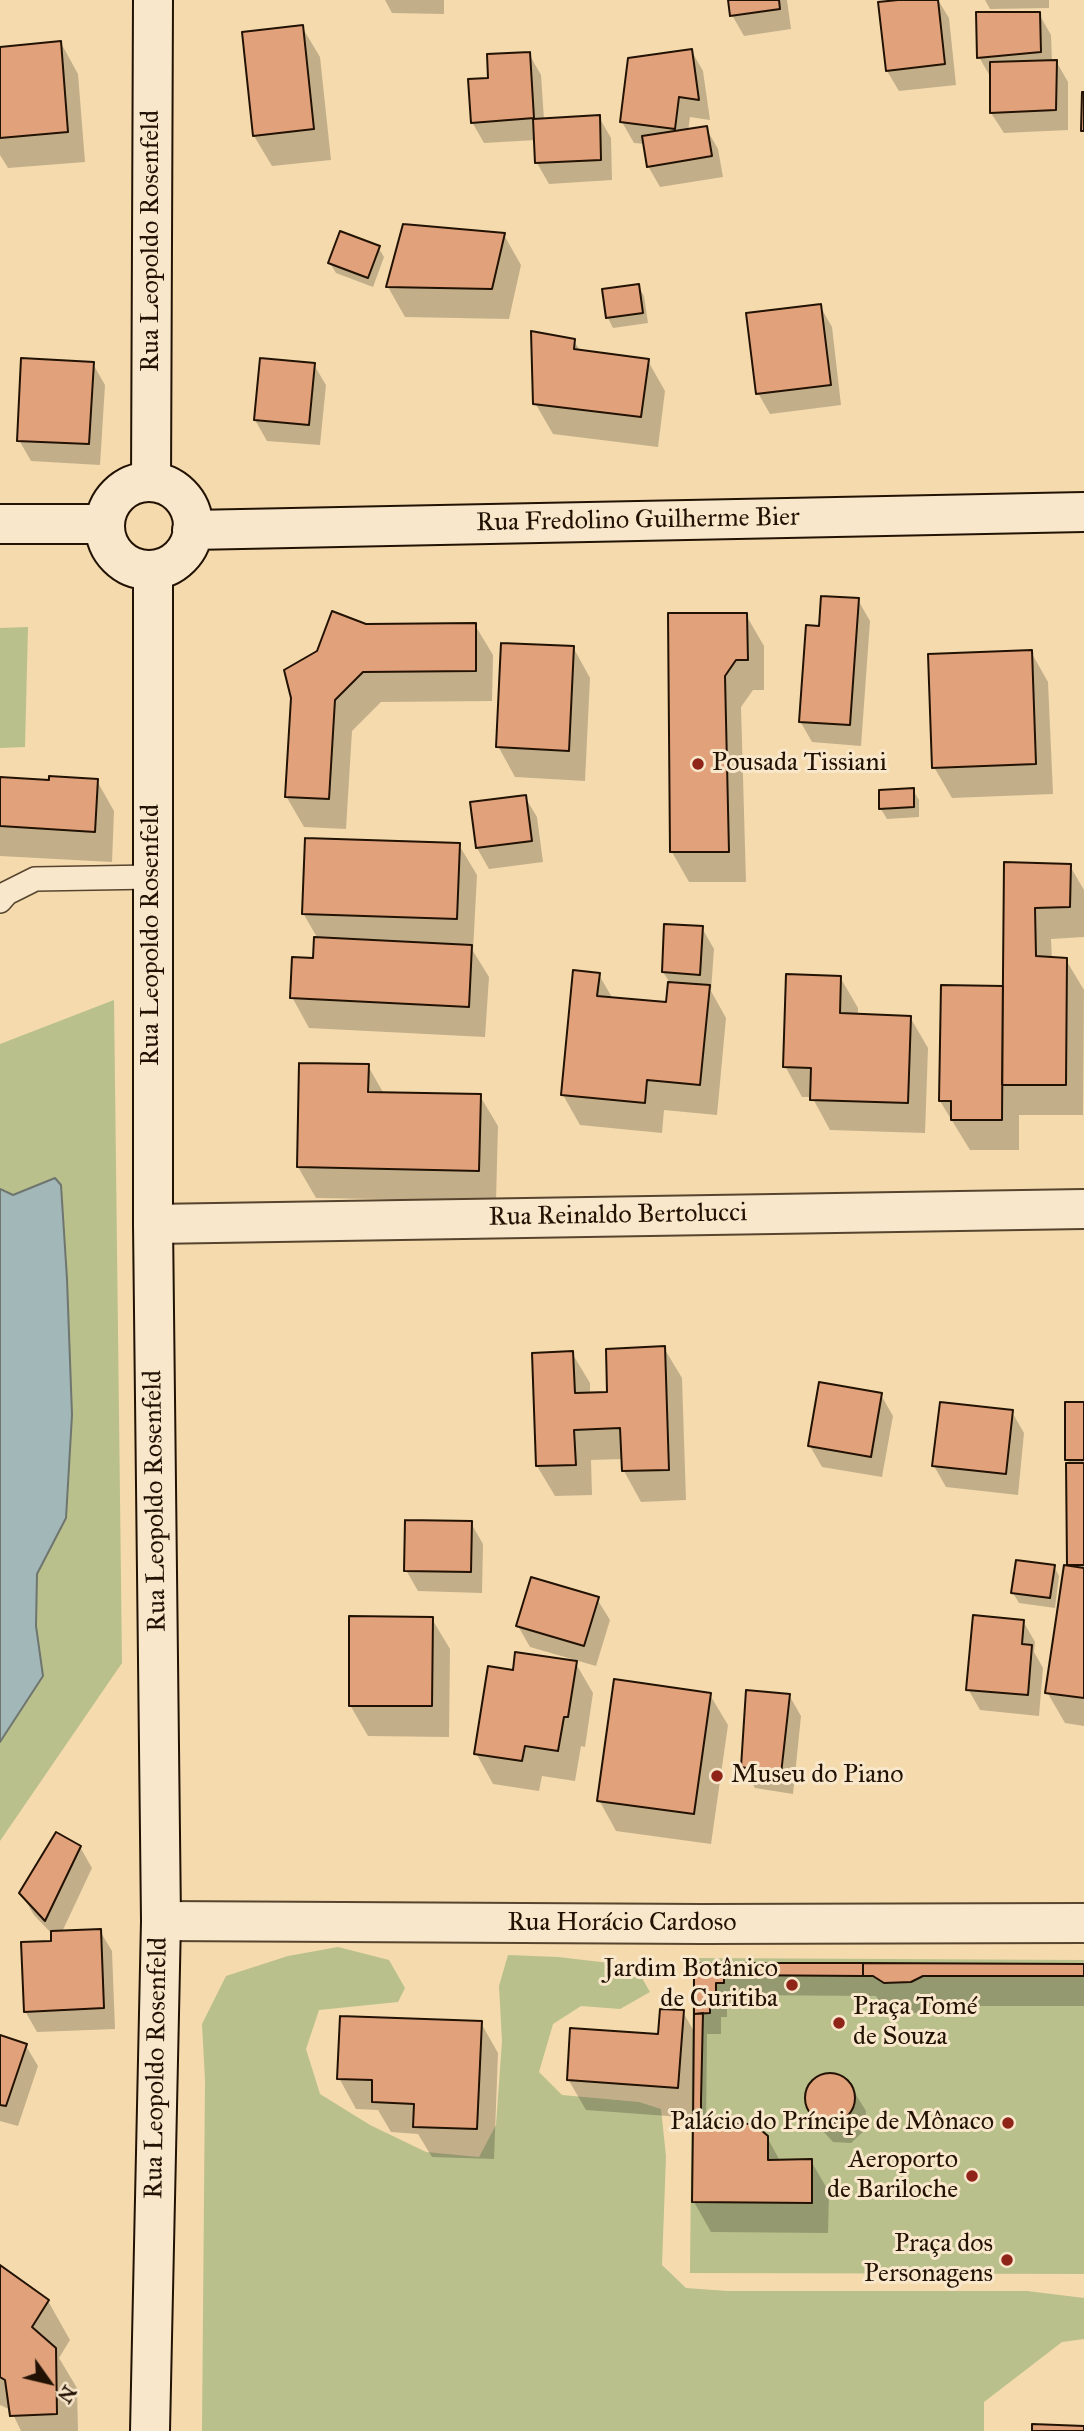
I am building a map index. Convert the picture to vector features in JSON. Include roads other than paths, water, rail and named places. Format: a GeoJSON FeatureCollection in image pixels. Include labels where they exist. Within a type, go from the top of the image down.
{"type":"FeatureCollection","features":[{"type":"Feature","properties":{"kind":"street","name":"Rua Leopoldo Rosenfeld"},"geometry":{"type":"LineString","coordinates":[[152,482],[153,0]]}},
{"type":"Feature","properties":{"kind":"street"},"geometry":{"type":"LineString","coordinates":[[152,482],[166,485],[187,503],[192,516],[192,530],[188,545],[180,557],[167,566],[153,570],[138,569],[124,563],[110,545],[104,524],[107,510],[114,498],[138,483],[152,482]]}},
{"type":"Feature","properties":{"kind":"street","name":"Rua Fredolino Guilherme Bier"},"geometry":{"type":"LineString","coordinates":[[192,530],[1084,512]]}},
{"type":"Feature","properties":{"kind":"street"},"geometry":{"type":"LineString","coordinates":[[0,524],[104,524]]}},
{"type":"Feature","properties":{"kind":"street","name":"Rua Leopoldo Rosenfeld"},"geometry":{"type":"LineString","coordinates":[[148,2428],[161,1921],[153,1224],[153,570]]}},
{"type":"Feature","properties":{"kind":"street","name":"Rua Reinaldo Bertolucci"},"geometry":{"type":"LineString","coordinates":[[153,1224],[1084,1209]]}},
{"type":"Feature","properties":{"kind":"street","name":"Rua Horácio Cardoso"},"geometry":{"type":"LineString","coordinates":[[161,1921],[1084,1923]]}},
{"type":"Feature","properties":{"kind":"lane"},"geometry":{"type":"LineString","coordinates":[[0,901],[7,893],[35,879],[152,877]]}},
{"type":"Feature","properties":{"kind":"place","name":"Pousada Tissiani"},"geometry":{"type":"Point","coordinates":[698,764]}},
{"type":"Feature","properties":{"kind":"place","name":"Museu do Piano"},"geometry":{"type":"Point","coordinates":[717,1776]}},
{"type":"Feature","properties":{"kind":"place","name":"Jardim Botânico de Curitiba"},"geometry":{"type":"Point","coordinates":[792,1985]}},
{"type":"Feature","properties":{"kind":"place","name":"Praça Tomé de Souza"},"geometry":{"type":"Point","coordinates":[839,2023]}},
{"type":"Feature","properties":{"kind":"place","name":"Palácio do Príncipe de Mônaco"},"geometry":{"type":"Point","coordinates":[1008,2123]}},
{"type":"Feature","properties":{"kind":"place","name":"Aeroporto de Bariloche"},"geometry":{"type":"Point","coordinates":[972,2176]}},
{"type":"Feature","properties":{"kind":"place","name":"Praça dos Personagens"},"geometry":{"type":"Point","coordinates":[1007,2260]}}]}
